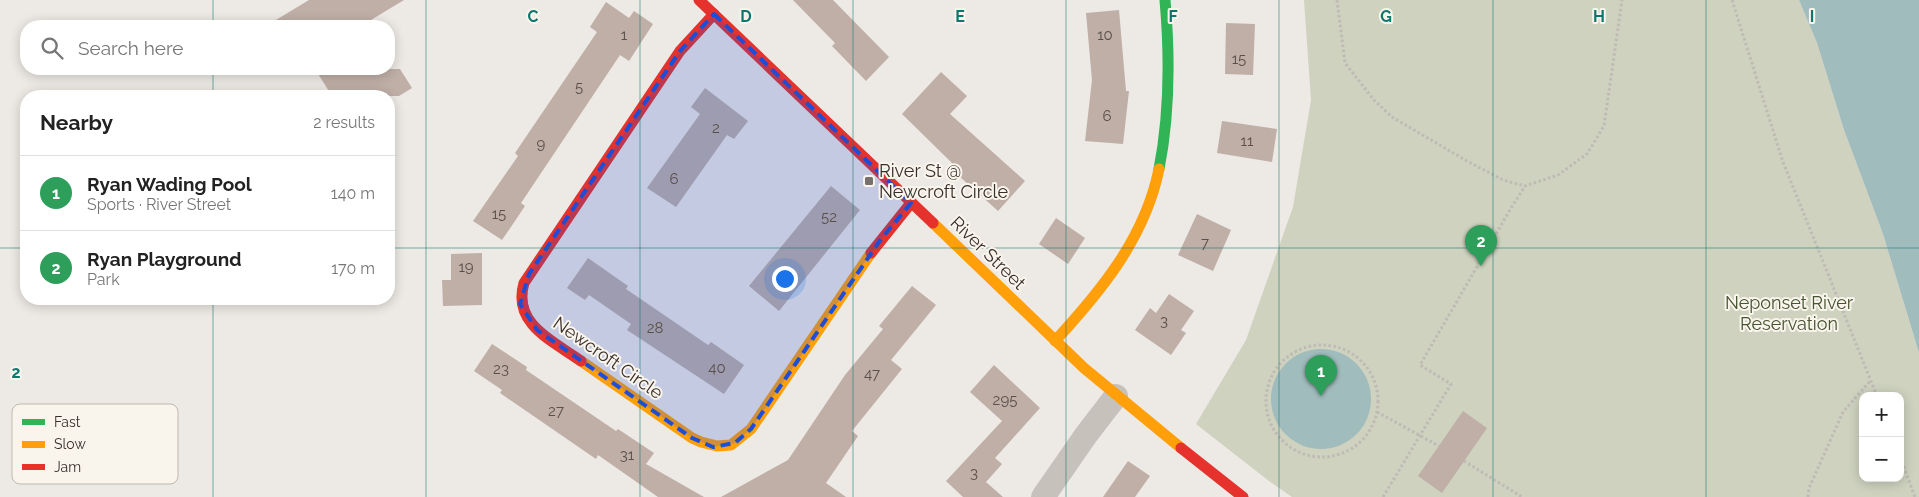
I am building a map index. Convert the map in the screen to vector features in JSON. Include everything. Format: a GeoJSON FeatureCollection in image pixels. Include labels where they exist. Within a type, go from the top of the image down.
{"type":"FeatureCollection","features":[{"type":"Feature","properties":{"kind":"street"},"geometry":{"type":"LineString","coordinates":[[1055,341],[1093,299],[1118,264],[1141,224],[1150,203],[1162,154],[1168,106],[1169,47],[1165,0]]}},
{"type":"Feature","properties":{"kind":"street","name":"River Street"},"geometry":{"type":"LineString","coordinates":[[703,4],[1055,341],[1116,396],[1243,497]]}},
{"type":"Feature","properties":{"kind":"street","name":"Newcroft Circle"},"geometry":{"type":"LineString","coordinates":[[703,4],[680,52],[524,283],[520,293],[520,304],[524,314],[537,330],[692,438],[713,447],[735,443],[751,428],[881,238],[911,203]]}},
{"type":"Feature","properties":{"kind":"street"},"geometry":{"type":"LineString","coordinates":[[1043,497],[1116,396]]}},
{"type":"Feature","properties":{"kind":"path"},"geometry":{"type":"LineString","coordinates":[[1337,0],[1345,62],[1374,100],[1392,117],[1467,161],[1503,180],[1525,186],[1558,175],[1587,154],[1604,126],[1622,0]]}},
{"type":"Feature","properties":{"kind":"path"},"geometry":{"type":"LineString","coordinates":[[1732,0],[1783,162],[1876,392]]}},
{"type":"Feature","properties":{"kind":"path"},"geometry":{"type":"LineString","coordinates":[[1383,497],[1452,384],[1420,366],[1525,186]]}},
{"type":"Feature","properties":{"kind":"path"},"geometry":{"type":"LineString","coordinates":[[1326,345],[1344,350],[1360,360],[1372,375],[1377,394],[1377,412],[1370,429],[1359,443],[1344,453],[1326,457],[1308,456],[1292,448],[1278,436],[1269,421],[1265,403],[1268,385],[1276,368],[1290,355],[1307,347],[1326,345]]}},
{"type":"Feature","properties":{"kind":"path"},"geometry":{"type":"LineString","coordinates":[[1808,497],[1810,488],[1843,412],[1871,380]]}},
{"type":"Feature","properties":{"kind":"path"},"geometry":{"type":"LineString","coordinates":[[1377,412],[1439,446]]}},
{"type":"Feature","properties":{"kind":"path"},"geometry":{"type":"LineString","coordinates":[[1464,462],[1522,497]]}},
{"type":"Feature","properties":{"kind":"path"},"geometry":{"type":"LineString","coordinates":[[1904,468],[1915,497]]}},
{"type":"Feature","properties":{"kind":"highlighted area"},"geometry":{"type":"Polygon","coordinates":[[[714,14],[911,203],[881,239],[751,429],[735,443],[713,447],[692,438],[537,330],[520,304],[529,274],[680,51],[714,14]]]}},
{"type":"Feature","properties":{"kind":"green space","name":"Neponset River Reservation"},"geometry":{"type":"Polygon","coordinates":[[[1304,0],[1799,0],[1817,43],[1844,130],[1883,234],[1919,353],[1919,497],[1292,497],[1196,424],[1246,340],[1293,207],[1311,100],[1304,0]]]}},
{"type":"Feature","properties":{"kind":"water"},"geometry":{"type":"Polygon","coordinates":[[[1799,0],[1919,0],[1919,353],[1883,234],[1844,130],[1817,43],[1799,0]]]}},
{"type":"Feature","properties":{"kind":"water"},"geometry":{"type":"Polygon","coordinates":[[[1321,349],[1340,352],[1357,363],[1368,380],[1371,399],[1368,418],[1357,435],[1340,446],[1321,449],[1302,446],[1285,435],[1274,418],[1271,399],[1274,380],[1285,363],[1302,352],[1321,349]]]}},
{"type":"Feature","properties":{"kind":"building"},"geometry":{"type":"Polygon","coordinates":[[[309,0],[404,0],[371,20],[276,20],[309,0]]]}},
{"type":"Feature","properties":{"kind":"building"},"geometry":{"type":"Polygon","coordinates":[[[793,0],[833,0],[889,57],[866,81],[832,46],[835,43],[793,0]]]}},
{"type":"Feature","properties":{"kind":"building"},"geometry":{"type":"Polygon","coordinates":[[[606,2],[629,18],[634,11],[653,24],[629,61],[620,55],[521,203],[525,206],[502,240],[473,221],[518,156],[515,153],[597,32],[590,27],[606,2]]]}},
{"type":"Feature","properties":{"kind":"building"},"geometry":{"type":"Polygon","coordinates":[[[1119,10],[1126,91],[1129,91],[1123,144],[1085,141],[1092,80],[1086,13],[1119,10]]]}},
{"type":"Feature","properties":{"kind":"building"},"geometry":{"type":"Polygon","coordinates":[[[1226,23],[1255,24],[1253,75],[1225,74],[1226,23]]]}},
{"type":"Feature","properties":{"kind":"building"},"geometry":{"type":"Polygon","coordinates":[[[395,69],[400,69],[412,88],[399,96],[395,96],[395,90],[328,90],[319,75],[395,75],[395,69]]]}},
{"type":"Feature","properties":{"kind":"building"},"geometry":{"type":"Polygon","coordinates":[[[941,72],[967,96],[950,114],[1025,181],[998,211],[949,167],[952,163],[902,114],[941,72]]]}},
{"type":"Feature","properties":{"kind":"building"},"geometry":{"type":"Polygon","coordinates":[[[705,88],[748,121],[734,139],[727,135],[676,207],[647,188],[700,114],[691,107],[705,88]]]}},
{"type":"Feature","properties":{"kind":"building"},"geometry":{"type":"Polygon","coordinates":[[[1222,121],[1277,129],[1272,162],[1217,153],[1222,121]]]}},
{"type":"Feature","properties":{"kind":"building"},"geometry":{"type":"Polygon","coordinates":[[[831,186],[860,210],[779,311],[749,286],[831,186]]]}},
{"type":"Feature","properties":{"kind":"building"},"geometry":{"type":"Polygon","coordinates":[[[1197,214],[1231,230],[1213,271],[1178,255],[1197,214]]]}},
{"type":"Feature","properties":{"kind":"building"},"geometry":{"type":"Polygon","coordinates":[[[1056,218],[1085,238],[1068,264],[1039,244],[1056,218]]]}},
{"type":"Feature","properties":{"kind":"building"},"geometry":{"type":"Polygon","coordinates":[[[482,253],[482,305],[443,306],[442,280],[451,280],[451,254],[482,253]]]}},
{"type":"Feature","properties":{"kind":"building"},"geometry":{"type":"Polygon","coordinates":[[[588,258],[628,286],[626,289],[708,345],[711,342],[744,365],[724,394],[627,330],[631,324],[589,295],[585,300],[567,288],[588,258]]]}},
{"type":"Feature","properties":{"kind":"building"},"geometry":{"type":"Polygon","coordinates":[[[912,286],[936,305],[891,360],[902,369],[852,431],[858,436],[826,483],[846,497],[721,497],[788,460],[845,375],[883,329],[879,326],[912,286]]]}},
{"type":"Feature","properties":{"kind":"building"},"geometry":{"type":"Polygon","coordinates":[[[1169,294],[1194,311],[1181,330],[1186,333],[1171,355],[1135,330],[1150,308],[1156,313],[1169,294]]]}},
{"type":"Feature","properties":{"kind":"building"},"geometry":{"type":"Polygon","coordinates":[[[492,344],[527,367],[526,370],[616,431],[618,429],[654,453],[646,464],[704,497],[658,497],[598,455],[596,459],[500,393],[502,390],[474,371],[492,344]]]}},
{"type":"Feature","properties":{"kind":"building"},"geometry":{"type":"Polygon","coordinates":[[[994,365],[1040,408],[995,458],[1002,464],[986,482],[1003,497],[963,497],[946,481],[1002,421],[970,392],[994,365]]]}},
{"type":"Feature","properties":{"kind":"building"},"geometry":{"type":"Polygon","coordinates":[[[1463,411],[1487,428],[1442,493],[1418,476],[1463,411]]]}},
{"type":"Feature","properties":{"kind":"building"},"geometry":{"type":"Polygon","coordinates":[[[1128,461],[1150,476],[1135,497],[1103,497],[1128,461]]]}},
{"type":"Feature","properties":{"kind":"traffic: fast"},"geometry":{"type":"LineString","coordinates":[[1159,169],[1163,148],[1168,85],[1165,0]]}},
{"type":"Feature","properties":{"kind":"traffic: slow"},"geometry":{"type":"LineString","coordinates":[[1055,341],[1089,303],[1132,241],[1143,218],[1159,169]]}},
{"type":"Feature","properties":{"kind":"traffic: slow"},"geometry":{"type":"LineString","coordinates":[[933,223],[1084,368],[1181,448]]}},
{"type":"Feature","properties":{"kind":"traffic: slow"},"geometry":{"type":"LineString","coordinates":[[581,361],[692,438],[717,446],[731,445],[751,429],[871,253]]}},
{"type":"Feature","properties":{"kind":"traffic: jam"},"geometry":{"type":"LineString","coordinates":[[699,0],[933,223]]}},
{"type":"Feature","properties":{"kind":"traffic: jam"},"geometry":{"type":"LineString","coordinates":[[581,361],[547,338],[529,320],[524,310],[522,297],[524,283],[680,51],[714,14]]}},
{"type":"Feature","properties":{"kind":"traffic: jam"},"geometry":{"type":"LineString","coordinates":[[871,253],[911,203]]}},
{"type":"Feature","properties":{"kind":"traffic: jam"},"geometry":{"type":"LineString","coordinates":[[1181,448],[1243,497]]}},
{"type":"Feature","properties":{"kind":"place","name":"River St @ Newcroft Circle"},"geometry":{"type":"Point","coordinates":[869,181]}},
{"type":"Feature","properties":{"kind":"place","name":"Ryan Playground"},"geometry":{"type":"Point","coordinates":[1481,266]}},
{"type":"Feature","properties":{"kind":"place","name":"Ryan Wading Pool"},"geometry":{"type":"Point","coordinates":[1321,396]}}]}
